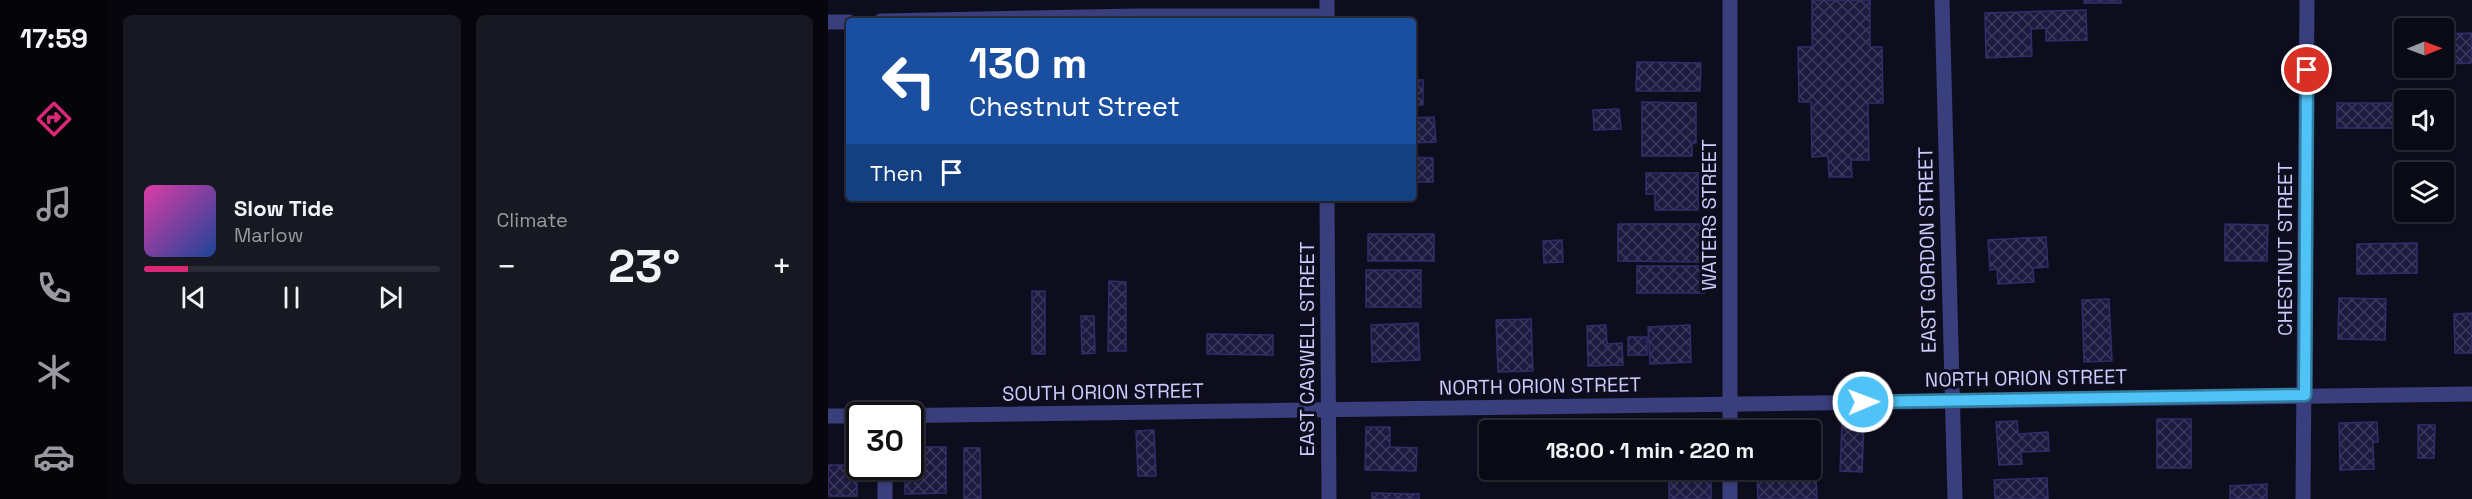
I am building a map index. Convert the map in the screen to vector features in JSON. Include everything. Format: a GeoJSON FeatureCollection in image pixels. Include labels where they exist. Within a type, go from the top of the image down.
{"type":"FeatureCollection","features":[{"type":"Feature","properties":{"kind":"street"},"geometry":{"type":"LineString","coordinates":[[1327,0],[1327,18]]}},
{"type":"Feature","properties":{"kind":"street","name":"WATERS STREET"},"geometry":{"type":"LineString","coordinates":[[1730,0],[1730,420]]}},
{"type":"Feature","properties":{"kind":"street","name":"EAST GORDON STREET"},"geometry":{"type":"LineString","coordinates":[[1942,0],[1955,499]]}},
{"type":"Feature","properties":{"kind":"street","name":"CHESTNUT STREET"},"geometry":{"type":"LineString","coordinates":[[2303,499],[2307,0]]}},
{"type":"Feature","properties":{"kind":"street"},"geometry":{"type":"LineString","coordinates":[[1035,18],[1137,16],[1264,18]]}},
{"type":"Feature","properties":{"kind":"street"},"geometry":{"type":"LineString","coordinates":[[828,22],[846,22]]}},
{"type":"Feature","properties":{"kind":"street","name":"EAST CASWELL STREET"},"geometry":{"type":"LineString","coordinates":[[1327,201],[1329,499]]}},
{"type":"Feature","properties":{"kind":"street","name":"NORTH ORION STREET"},"geometry":{"type":"LineString","coordinates":[[1328,410],[2472,394]]}},
{"type":"Feature","properties":{"kind":"street","name":"SOUTH ORION STREET"},"geometry":{"type":"LineString","coordinates":[[924,415],[1328,410]]}},
{"type":"Feature","properties":{"kind":"street"},"geometry":{"type":"LineString","coordinates":[[828,416],[846,416]]}},
{"type":"Feature","properties":{"kind":"street"},"geometry":{"type":"LineString","coordinates":[[885,480],[885,499]]}},
{"type":"Feature","properties":{"kind":"street"},"geometry":{"type":"LineString","coordinates":[[1730,480],[1730,499]]}},
{"type":"Feature","properties":{"kind":"building"},"geometry":{"type":"Polygon","coordinates":[[[1812,0],[1870,0],[1870,47],[1882,47],[1883,103],[1868,103],[1869,160],[1851,160],[1852,177],[1829,177],[1828,156],[1812,157],[1811,102],[1799,102],[1798,47],[1812,47],[1812,0]]]}},
{"type":"Feature","properties":{"kind":"building"},"geometry":{"type":"Polygon","coordinates":[[[2084,0],[2121,0],[2121,3],[2084,3],[2084,0]]]}},
{"type":"Feature","properties":{"kind":"building"},"geometry":{"type":"Polygon","coordinates":[[[2086,10],[2087,40],[2046,41],[2046,28],[2031,29],[2032,56],[1986,58],[1985,13],[2086,10]]]}},
{"type":"Feature","properties":{"kind":"building"},"geometry":{"type":"Polygon","coordinates":[[[2472,33],[2472,63],[2454,64],[2454,34],[2472,33]]]}},
{"type":"Feature","properties":{"kind":"building"},"geometry":{"type":"Polygon","coordinates":[[[1637,62],[1701,63],[1700,91],[1636,91],[1637,62]]]}},
{"type":"Feature","properties":{"kind":"building"},"geometry":{"type":"Polygon","coordinates":[[[1416,80],[1423,80],[1423,105],[1416,105],[1416,80]]]}},
{"type":"Feature","properties":{"kind":"building"},"geometry":{"type":"Polygon","coordinates":[[[1642,102],[1696,103],[1696,143],[1692,143],[1692,156],[1642,156],[1642,102]]]}},
{"type":"Feature","properties":{"kind":"building"},"geometry":{"type":"Polygon","coordinates":[[[2337,103],[2394,103],[2394,128],[2337,128],[2337,103]]]}},
{"type":"Feature","properties":{"kind":"building"},"geometry":{"type":"Polygon","coordinates":[[[1619,109],[1621,129],[1594,130],[1593,110],[1619,109]]]}},
{"type":"Feature","properties":{"kind":"building"},"geometry":{"type":"Polygon","coordinates":[[[1434,117],[1436,142],[1416,143],[1416,118],[1434,117]]]}},
{"type":"Feature","properties":{"kind":"building"},"geometry":{"type":"Polygon","coordinates":[[[1416,157],[1433,158],[1433,182],[1416,182],[1416,157]]]}},
{"type":"Feature","properties":{"kind":"building"},"geometry":{"type":"Polygon","coordinates":[[[1646,173],[1698,173],[1698,210],[1655,210],[1655,194],[1646,194],[1646,173]]]}},
{"type":"Feature","properties":{"kind":"building"},"geometry":{"type":"Polygon","coordinates":[[[1618,224],[1700,224],[1700,262],[1618,261],[1618,224]]]}},
{"type":"Feature","properties":{"kind":"building"},"geometry":{"type":"Polygon","coordinates":[[[2225,224],[2268,225],[2267,261],[2225,261],[2225,224]]]}},
{"type":"Feature","properties":{"kind":"building"},"geometry":{"type":"Polygon","coordinates":[[[1368,234],[1434,234],[1434,261],[1368,261],[1368,234]]]}},
{"type":"Feature","properties":{"kind":"building"},"geometry":{"type":"Polygon","coordinates":[[[2046,237],[2048,267],[2033,268],[2034,282],[1998,284],[1997,269],[1990,270],[1988,240],[2046,237]]]}},
{"type":"Feature","properties":{"kind":"building"},"geometry":{"type":"Polygon","coordinates":[[[1562,240],[1563,262],[1544,263],[1543,241],[1562,240]]]}},
{"type":"Feature","properties":{"kind":"building"},"geometry":{"type":"Polygon","coordinates":[[[2417,243],[2417,273],[2357,274],[2357,244],[2417,243]]]}},
{"type":"Feature","properties":{"kind":"building"},"geometry":{"type":"Polygon","coordinates":[[[1637,266],[1706,266],[1705,293],[1637,293],[1637,266]]]}},
{"type":"Feature","properties":{"kind":"building"},"geometry":{"type":"Polygon","coordinates":[[[1366,270],[1421,270],[1421,307],[1366,307],[1366,270]]]}},
{"type":"Feature","properties":{"kind":"building"},"geometry":{"type":"Polygon","coordinates":[[[1109,281],[1126,282],[1126,351],[1108,351],[1109,281]]]}},
{"type":"Feature","properties":{"kind":"building"},"geometry":{"type":"Polygon","coordinates":[[[1032,291],[1045,291],[1045,354],[1032,354],[1032,291]]]}},
{"type":"Feature","properties":{"kind":"building"},"geometry":{"type":"Polygon","coordinates":[[[2339,298],[2386,299],[2385,340],[2338,339],[2339,298]]]}},
{"type":"Feature","properties":{"kind":"building"},"geometry":{"type":"Polygon","coordinates":[[[2109,299],[2112,361],[2084,362],[2082,300],[2109,299]]]}},
{"type":"Feature","properties":{"kind":"building"},"geometry":{"type":"Polygon","coordinates":[[[2472,313],[2472,353],[2455,353],[2454,314],[2472,313]]]}},
{"type":"Feature","properties":{"kind":"building"},"geometry":{"type":"Polygon","coordinates":[[[1081,316],[1094,316],[1095,353],[1082,354],[1081,316]]]}},
{"type":"Feature","properties":{"kind":"building"},"geometry":{"type":"Polygon","coordinates":[[[1531,319],[1533,371],[1498,372],[1496,320],[1531,319]]]}},
{"type":"Feature","properties":{"kind":"building"},"geometry":{"type":"Polygon","coordinates":[[[1418,323],[1420,360],[1372,362],[1371,325],[1418,323]]]}},
{"type":"Feature","properties":{"kind":"building"},"geometry":{"type":"Polygon","coordinates":[[[1606,325],[1607,344],[1622,343],[1623,365],[1588,366],[1587,326],[1606,325]]]}},
{"type":"Feature","properties":{"kind":"building"},"geometry":{"type":"Polygon","coordinates":[[[1690,325],[1691,362],[1650,364],[1648,327],[1690,325]]]}},
{"type":"Feature","properties":{"kind":"building"},"geometry":{"type":"Polygon","coordinates":[[[1207,334],[1273,335],[1273,355],[1207,354],[1207,334]]]}},
{"type":"Feature","properties":{"kind":"building"},"geometry":{"type":"Polygon","coordinates":[[[1628,337],[1647,337],[1647,355],[1628,355],[1628,337]]]}},
{"type":"Feature","properties":{"kind":"building"},"geometry":{"type":"Polygon","coordinates":[[[2157,419],[2191,419],[2191,468],[2157,468],[2157,419]]]}},
{"type":"Feature","properties":{"kind":"building"},"geometry":{"type":"Polygon","coordinates":[[[2017,421],[2018,434],[2048,432],[2049,451],[2021,452],[2022,464],[1999,465],[1996,422],[2017,421]]]}},
{"type":"Feature","properties":{"kind":"building"},"geometry":{"type":"Polygon","coordinates":[[[2377,422],[2378,442],[2373,442],[2374,469],[2340,470],[2339,423],[2377,422]]]}},
{"type":"Feature","properties":{"kind":"building"},"geometry":{"type":"Polygon","coordinates":[[[1842,423],[1864,424],[1862,472],[1840,471],[1842,423]]]}},
{"type":"Feature","properties":{"kind":"building"},"geometry":{"type":"Polygon","coordinates":[[[2418,425],[2435,425],[2434,458],[2418,458],[2418,425]]]}},
{"type":"Feature","properties":{"kind":"building"},"geometry":{"type":"Polygon","coordinates":[[[1366,427],[1390,427],[1390,447],[1417,448],[1416,471],[1365,470],[1366,427]]]}},
{"type":"Feature","properties":{"kind":"building"},"geometry":{"type":"Polygon","coordinates":[[[1154,430],[1156,476],[1138,476],[1136,431],[1154,430]]]}},
{"type":"Feature","properties":{"kind":"building"},"geometry":{"type":"Polygon","coordinates":[[[924,447],[946,447],[946,493],[905,494],[905,480],[924,480],[924,447]]]}},
{"type":"Feature","properties":{"kind":"building"},"geometry":{"type":"Polygon","coordinates":[[[964,448],[980,448],[981,499],[964,499],[964,448]]]}},
{"type":"Feature","properties":{"kind":"building"},"geometry":{"type":"Polygon","coordinates":[[[828,465],[846,465],[846,480],[857,480],[857,496],[828,496],[828,465]]]}},
{"type":"Feature","properties":{"kind":"building"},"geometry":{"type":"Polygon","coordinates":[[[2047,478],[2048,499],[1995,499],[1994,480],[2047,478]]]}},
{"type":"Feature","properties":{"kind":"building"},"geometry":{"type":"Polygon","coordinates":[[[1669,480],[1711,480],[1711,499],[1669,499],[1669,480]]]}},
{"type":"Feature","properties":{"kind":"building"},"geometry":{"type":"Polygon","coordinates":[[[1757,480],[1816,480],[1817,499],[1758,499],[1757,480]]]}},
{"type":"Feature","properties":{"kind":"building"},"geometry":{"type":"Polygon","coordinates":[[[2267,484],[2267,499],[2230,499],[2230,486],[2267,484]]]}},
{"type":"Feature","properties":{"kind":"building"},"geometry":{"type":"Polygon","coordinates":[[[1372,493],[1419,494],[1419,499],[1372,499],[1372,493]]]}},
{"type":"Feature","properties":{"kind":"route"},"geometry":{"type":"LineString","coordinates":[[1863,402],[2305,395],[2307,70]]}}]}
